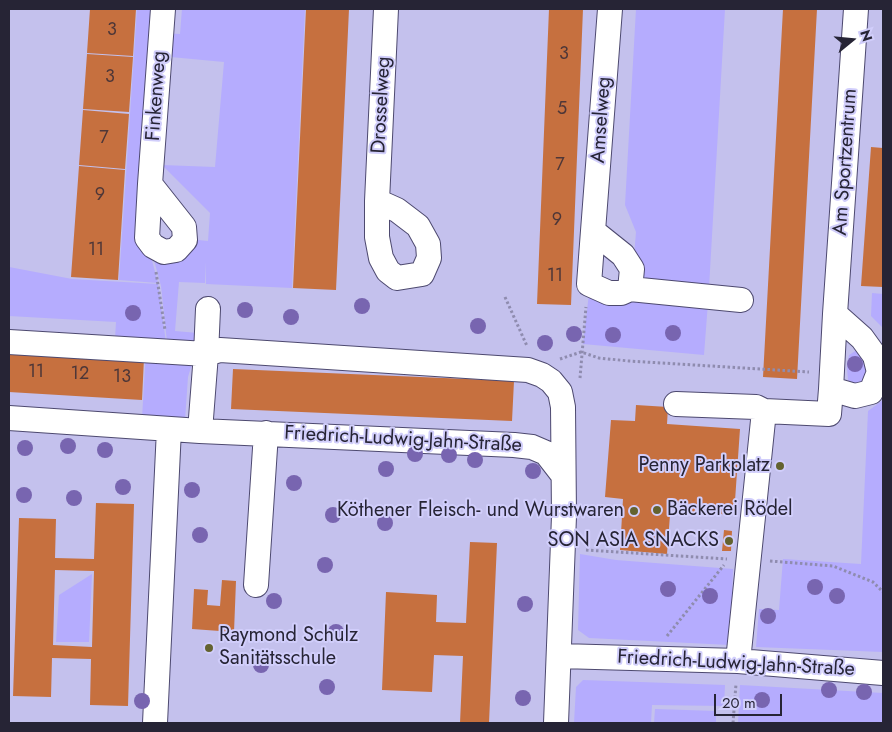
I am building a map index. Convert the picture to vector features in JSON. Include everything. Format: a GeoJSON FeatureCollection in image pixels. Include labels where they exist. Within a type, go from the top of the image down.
{"type":"FeatureCollection","features":[{"type":"Feature","properties":{"kind":"street","name":"Finkenweg"},"geometry":{"type":"LineString","coordinates":[[147,238],[163,9]]}},
{"type":"Feature","properties":{"kind":"street","name":"Drosselweg"},"geometry":{"type":"LineString","coordinates":[[378,202],[386,9]]}},
{"type":"Feature","properties":{"kind":"street","name":"Amselweg"},"geometry":{"type":"LineString","coordinates":[[610,9],[589,284],[609,293],[621,293],[630,288]]}},
{"type":"Feature","properties":{"kind":"street","name":"Am Sportzentrum"},"geometry":{"type":"LineString","coordinates":[[764,411],[829,414],[824,381],[835,314],[856,9]]}},
{"type":"Feature","properties":{"kind":"street"},"geometry":{"type":"LineString","coordinates":[[147,238],[153,246],[164,252],[176,250],[185,240],[184,227],[150,184]]}},
{"type":"Feature","properties":{"kind":"street"},"geometry":{"type":"LineString","coordinates":[[593,231],[623,255],[628,262],[632,269],[630,288],[741,300]]}},
{"type":"Feature","properties":{"kind":"street"},"geometry":{"type":"LineString","coordinates":[[200,431],[208,309]]}},
{"type":"Feature","properties":{"kind":"street"},"geometry":{"type":"LineString","coordinates":[[824,381],[855,396],[870,392],[879,372],[875,356],[862,338],[835,314]]}},
{"type":"Feature","properties":{"kind":"street"},"geometry":{"type":"LineString","coordinates":[[9,342],[206,354],[220,350],[243,351],[528,370],[542,375],[560,392],[563,407],[560,656],[556,723]]}},
{"type":"Feature","properties":{"kind":"street"},"geometry":{"type":"LineString","coordinates":[[676,404],[756,407],[764,411],[738,661]]}},
{"type":"Feature","properties":{"kind":"street","name":"Friedrich-Ludwig-Jahn-Straße"},"geometry":{"type":"LineString","coordinates":[[9,418],[200,431],[532,447],[546,453],[563,475]]}},
{"type":"Feature","properties":{"kind":"street"},"geometry":{"type":"LineString","coordinates":[[155,723],[169,429]]}},
{"type":"Feature","properties":{"kind":"street"},"geometry":{"type":"LineString","coordinates":[[256,585],[266,433]]}},
{"type":"Feature","properties":{"kind":"street","name":"Friedrich-Ludwig-Jahn-Straße"},"geometry":{"type":"LineString","coordinates":[[560,656],[738,661],[883,673]]}},
{"type":"Feature","properties":{"kind":"path"},"geometry":{"type":"LineString","coordinates":[[147,238],[160,287],[168,352]]}},
{"type":"Feature","properties":{"kind":"path"},"geometry":{"type":"LineString","coordinates":[[505,297],[527,347],[535,352]]}},
{"type":"Feature","properties":{"kind":"path"},"geometry":{"type":"LineString","coordinates":[[558,360],[581,352],[598,358],[824,381]]}},
{"type":"Feature","properties":{"kind":"path"},"geometry":{"type":"LineString","coordinates":[[581,549],[730,559],[664,640]]}},
{"type":"Feature","properties":{"kind":"path"},"geometry":{"type":"LineString","coordinates":[[747,560],[834,566],[873,582],[883,592]]}},
{"type":"Feature","properties":{"kind":"path"},"geometry":{"type":"LineString","coordinates":[[733,723],[738,661]]}},
{"type":"Feature","properties":{"kind":"shaded area"},"geometry":{"type":"Polygon","coordinates":[[[137,9],[162,9],[146,238],[158,283],[119,280],[137,9]]]}},
{"type":"Feature","properties":{"kind":"shaded area"},"geometry":{"type":"Polygon","coordinates":[[[182,9],[305,9],[292,288],[206,284],[206,262],[205,283],[179,282],[175,331],[198,333],[195,352],[168,351],[161,286],[151,249],[189,239],[208,241],[210,213],[162,165],[215,167],[224,62],[160,56],[162,33],[180,34],[182,9]]]}},
{"type":"Feature","properties":{"kind":"shaded area"},"geometry":{"type":"Polygon","coordinates":[[[636,9],[725,9],[709,288],[632,281],[636,232],[625,205],[636,9]]]}},
{"type":"Feature","properties":{"kind":"shaded area"},"geometry":{"type":"Polygon","coordinates":[[[9,267],[72,279],[158,284],[167,350],[114,356],[116,322],[9,316],[9,267]]]}},
{"type":"Feature","properties":{"kind":"shaded area"},"geometry":{"type":"Polygon","coordinates":[[[590,285],[709,289],[704,355],[583,344],[590,285]]]}},
{"type":"Feature","properties":{"kind":"shaded area"},"geometry":{"type":"Polygon","coordinates":[[[872,293],[883,294],[883,328],[871,316],[872,293]]]}},
{"type":"Feature","properties":{"kind":"shaded area"},"geometry":{"type":"Polygon","coordinates":[[[860,348],[874,372],[857,387],[848,380],[847,368],[849,355],[860,348]]]}},
{"type":"Feature","properties":{"kind":"shaded area"},"geometry":{"type":"Polygon","coordinates":[[[146,351],[195,354],[188,377],[185,420],[142,418],[146,351]]]}},
{"type":"Feature","properties":{"kind":"shaded area"},"geometry":{"type":"Polygon","coordinates":[[[883,400],[883,652],[756,647],[759,609],[779,610],[783,559],[861,564],[868,411],[883,400]]]}},
{"type":"Feature","properties":{"kind":"shaded area"},"geometry":{"type":"Polygon","coordinates":[[[580,554],[616,560],[733,569],[730,645],[589,638],[578,630],[580,554]]]}},
{"type":"Feature","properties":{"kind":"shaded area"},"geometry":{"type":"Polygon","coordinates":[[[92,574],[89,642],[56,642],[59,595],[92,574]]]}},
{"type":"Feature","properties":{"kind":"shaded area"},"geometry":{"type":"Polygon","coordinates":[[[583,680],[725,685],[724,706],[652,705],[651,723],[574,723],[576,687],[583,680]]]}},
{"type":"Feature","properties":{"kind":"shaded area"},"geometry":{"type":"Polygon","coordinates":[[[740,685],[883,693],[883,723],[738,723],[740,685]]]}},
{"type":"Feature","properties":{"kind":"shaded area"},"geometry":{"type":"Polygon","coordinates":[[[655,709],[716,711],[716,723],[654,723],[655,709]]]}},
{"type":"Feature","properties":{"kind":"building"},"geometry":{"type":"Polygon","coordinates":[[[90,9],[136,9],[133,56],[87,53],[90,9]]]}},
{"type":"Feature","properties":{"kind":"building"},"geometry":{"type":"Polygon","coordinates":[[[306,9],[349,9],[336,290],[293,288],[306,9]]]}},
{"type":"Feature","properties":{"kind":"building"},"geometry":{"type":"Polygon","coordinates":[[[549,9],[583,9],[571,305],[537,304],[549,9]]]}},
{"type":"Feature","properties":{"kind":"building"},"geometry":{"type":"Polygon","coordinates":[[[783,9],[817,9],[797,379],[763,377],[783,9]]]}},
{"type":"Feature","properties":{"kind":"building"},"geometry":{"type":"Polygon","coordinates":[[[87,54],[133,57],[129,112],[83,109],[87,54]]]}},
{"type":"Feature","properties":{"kind":"building"},"geometry":{"type":"Polygon","coordinates":[[[83,110],[129,114],[125,169],[79,165],[83,110]]]}},
{"type":"Feature","properties":{"kind":"building"},"geometry":{"type":"Polygon","coordinates":[[[871,147],[883,148],[883,287],[861,286],[871,147]]]}},
{"type":"Feature","properties":{"kind":"building"},"geometry":{"type":"Polygon","coordinates":[[[79,166],[125,170],[118,280],[71,277],[79,166]]]}},
{"type":"Feature","properties":{"kind":"building"},"geometry":{"type":"Polygon","coordinates":[[[9,350],[144,358],[142,400],[9,392],[9,350]]]}},
{"type":"Feature","properties":{"kind":"building"},"geometry":{"type":"Polygon","coordinates":[[[233,369],[514,381],[512,421],[231,409],[233,369]]]}},
{"type":"Feature","properties":{"kind":"building"},"geometry":{"type":"Polygon","coordinates":[[[636,405],[668,407],[667,424],[740,429],[734,515],[692,512],[693,504],[671,502],[667,554],[620,550],[623,499],[605,497],[611,420],[635,421],[636,405]]]}},
{"type":"Feature","properties":{"kind":"building"},"geometry":{"type":"Polygon","coordinates":[[[96,503],[134,504],[128,706],[90,705],[91,659],[52,658],[51,697],[13,696],[19,518],[56,519],[55,558],[94,559],[96,503]],[[55,570],[53,645],[92,647],[94,571],[55,570]]]}},
{"type":"Feature","properties":{"kind":"building"},"geometry":{"type":"Polygon","coordinates":[[[724,530],[732,531],[731,551],[722,551],[724,530]]]}},
{"type":"Feature","properties":{"kind":"building"},"geometry":{"type":"Polygon","coordinates":[[[470,542],[497,543],[489,723],[460,723],[463,656],[434,655],[432,692],[382,690],[386,592],[437,595],[436,622],[466,623],[470,542]]]}},
{"type":"Feature","properties":{"kind":"building"},"geometry":{"type":"Polygon","coordinates":[[[222,580],[236,581],[234,632],[192,629],[194,589],[208,590],[207,605],[220,606],[222,580]]]}},
{"type":"Feature","properties":{"kind":"place","name":"Penny Parkplatz"},"geometry":{"type":"Point","coordinates":[780,466]}},
{"type":"Feature","properties":{"kind":"place","name":"Bäckerei Rödel"},"geometry":{"type":"Point","coordinates":[657,510]}},
{"type":"Feature","properties":{"kind":"place","name":"Köthener Fleisch- und Wurstwaren"},"geometry":{"type":"Point","coordinates":[634,511]}},
{"type":"Feature","properties":{"kind":"place","name":"SON ASIA SNACKS"},"geometry":{"type":"Point","coordinates":[729,541]}},
{"type":"Feature","properties":{"kind":"place","name":"Raymond Schulz Sanitätsschule"},"geometry":{"type":"Point","coordinates":[209,648]}}]}
